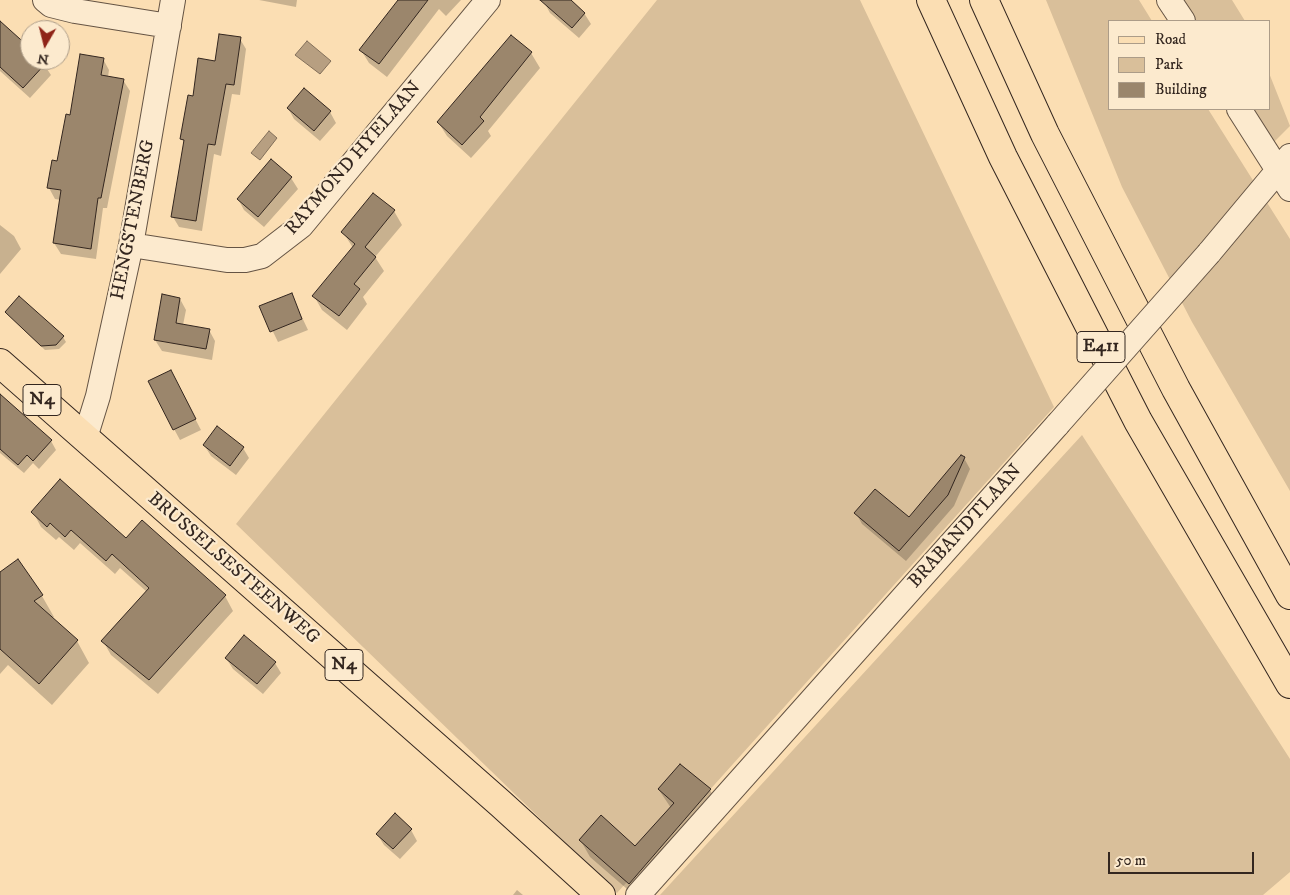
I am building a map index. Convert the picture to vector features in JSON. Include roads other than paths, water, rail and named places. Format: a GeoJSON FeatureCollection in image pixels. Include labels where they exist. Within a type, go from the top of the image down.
{"type":"FeatureCollection","features":[{"type":"Feature","properties":{"kind":"main road","name":"E411"},"geometry":{"type":"LineString","coordinates":[[931,0],[1003,157],[1138,421],[1290,684]]}},
{"type":"Feature","properties":{"kind":"main road","name":"E411"},"geometry":{"type":"LineString","coordinates":[[984,0],[1045,134],[1176,389],[1290,595]]}},
{"type":"Feature","properties":{"kind":"main road","name":"BRUSSELSESTEENWEG"},"geometry":{"type":"LineString","coordinates":[[2,368],[85,438],[501,804],[600,895]]}},
{"type":"Feature","properties":{"kind":"street"},"geometry":{"type":"LineString","coordinates":[[45,0],[51,5],[76,11],[169,26]]}},
{"type":"Feature","properties":{"kind":"street","name":"HENGSTENBERG"},"geometry":{"type":"LineString","coordinates":[[85,438],[98,396],[131,245],[173,0]]}},
{"type":"Feature","properties":{"kind":"street","name":"RAYMOND HYELAAN"},"geometry":{"type":"LineString","coordinates":[[131,245],[227,260],[245,260],[262,256],[301,226],[488,0]]}},
{"type":"Feature","properties":{"kind":"street"},"geometry":{"type":"LineString","coordinates":[[1169,0],[1182,20]]}},
{"type":"Feature","properties":{"kind":"street"},"geometry":{"type":"LineString","coordinates":[[1240,110],[1286,172]]}},
{"type":"Feature","properties":{"kind":"street","name":"BRABANDTLAAN"},"geometry":{"type":"LineString","coordinates":[[638,895],[1209,253],[1286,172]]}}]}
